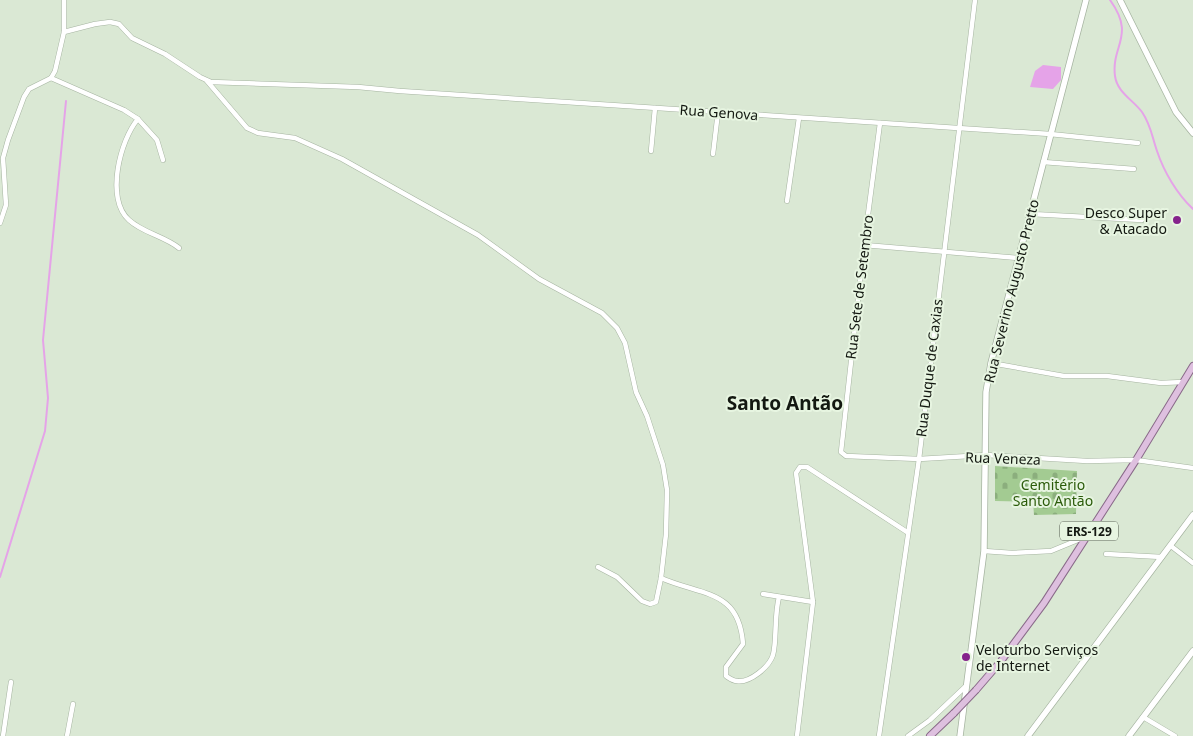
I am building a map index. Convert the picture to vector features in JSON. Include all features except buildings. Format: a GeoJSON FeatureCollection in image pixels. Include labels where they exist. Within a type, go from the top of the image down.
{"type":"FeatureCollection","features":[{"type":"Feature","properties":{"kind":"main road","name":"ERS-129"},"geometry":{"type":"LineString","coordinates":[[930,736],[976,690],[1002,660],[1044,603],[1136,460],[1193,366]]}},
{"type":"Feature","properties":{"kind":"street"},"geometry":{"type":"LineString","coordinates":[[0,223],[6,205],[3,158],[8,140],[24,97],[29,89],[51,78],[60,54],[64,32],[64,0]]}},
{"type":"Feature","properties":{"kind":"street","name":"Rua Duque de Caxias"},"geometry":{"type":"LineString","coordinates":[[879,736],[919,459],[975,0]]}},
{"type":"Feature","properties":{"kind":"street","name":"Rua Severino Augusto Pretto"},"geometry":{"type":"LineString","coordinates":[[960,736],[984,551],[986,392],[991,362],[1086,0]]}},
{"type":"Feature","properties":{"kind":"street"},"geometry":{"type":"LineString","coordinates":[[1120,1],[1176,112],[1193,133]]}},
{"type":"Feature","properties":{"kind":"street"},"geometry":{"type":"LineString","coordinates":[[64,32],[95,24],[110,22],[119,24],[132,38],[165,54],[207,81],[247,128],[258,133],[295,138],[342,159],[478,235],[539,279],[602,313],[617,328],[625,343],[636,392],[647,416],[663,465],[667,490],[661,578],[656,602],[650,604],[642,601],[617,577],[598,567]]}},
{"type":"Feature","properties":{"kind":"street"},"geometry":{"type":"LineString","coordinates":[[51,78],[124,110],[138,119],[157,140],[164,160]]}},
{"type":"Feature","properties":{"kind":"street","name":"Rua Genova"},"geometry":{"type":"LineString","coordinates":[[207,81],[300,84],[1050,134],[1138,143]]}},
{"type":"Feature","properties":{"kind":"street"},"geometry":{"type":"LineString","coordinates":[[651,152],[655,108]]}},
{"type":"Feature","properties":{"kind":"street"},"geometry":{"type":"LineString","coordinates":[[713,154],[718,112]]}},
{"type":"Feature","properties":{"kind":"street"},"geometry":{"type":"LineString","coordinates":[[787,201],[799,118]]}},
{"type":"Feature","properties":{"kind":"street"},"geometry":{"type":"LineString","coordinates":[[138,119],[131,127],[118,165],[118,199],[121,209],[133,224],[171,241],[179,248]]}},
{"type":"Feature","properties":{"kind":"street","name":"Rua Sete de Setembro"},"geometry":{"type":"LineString","coordinates":[[841,452],[864,245],[880,123]]}},
{"type":"Feature","properties":{"kind":"street"},"geometry":{"type":"LineString","coordinates":[[1043,162],[1134,169]]}},
{"type":"Feature","properties":{"kind":"street"},"geometry":{"type":"LineString","coordinates":[[1031,214],[1142,220]]}},
{"type":"Feature","properties":{"kind":"street"},"geometry":{"type":"LineString","coordinates":[[864,245],[943,250],[1019,258]]}},
{"type":"Feature","properties":{"kind":"street"},"geometry":{"type":"LineString","coordinates":[[991,362],[1064,376],[1107,376],[1161,383],[1183,382]]}},
{"type":"Feature","properties":{"kind":"street","name":"Rua Veneza"},"geometry":{"type":"LineString","coordinates":[[841,452],[846,456],[919,459],[986,454],[1087,461],[1136,460],[1193,468]]}},
{"type":"Feature","properties":{"kind":"street"},"geometry":{"type":"LineString","coordinates":[[797,736],[813,602],[796,472],[800,467],[807,467],[907,532]]}},
{"type":"Feature","properties":{"kind":"street"},"geometry":{"type":"LineString","coordinates":[[1028,736],[1193,515]]}},
{"type":"Feature","properties":{"kind":"street"},"geometry":{"type":"LineString","coordinates":[[984,551],[1012,553],[1051,551],[1085,537]]}},
{"type":"Feature","properties":{"kind":"street"},"geometry":{"type":"LineString","coordinates":[[1171,546],[1193,563]]}},
{"type":"Feature","properties":{"kind":"street"},"geometry":{"type":"LineString","coordinates":[[1106,554],[1162,556]]}},
{"type":"Feature","properties":{"kind":"street"},"geometry":{"type":"LineString","coordinates":[[661,578],[721,598],[731,606],[738,622],[743,644],[726,668],[726,676],[737,681],[751,678],[765,667],[772,655],[775,613],[779,597]]}},
{"type":"Feature","properties":{"kind":"street"},"geometry":{"type":"LineString","coordinates":[[763,594],[813,602]]}},
{"type":"Feature","properties":{"kind":"street"},"geometry":{"type":"LineString","coordinates":[[1129,736],[1192,655]]}},
{"type":"Feature","properties":{"kind":"street"},"geometry":{"type":"LineString","coordinates":[[3,736],[12,682]]}},
{"type":"Feature","properties":{"kind":"street"},"geometry":{"type":"LineString","coordinates":[[908,736],[930,720],[966,686]]}},
{"type":"Feature","properties":{"kind":"street"},"geometry":{"type":"LineString","coordinates":[[67,736],[73,704]]}},
{"type":"Feature","properties":{"kind":"street"},"geometry":{"type":"LineString","coordinates":[[1143,717],[1175,736]]}},
{"type":"Feature","properties":{"kind":"green space","name":"Cemitério Santo Antão"},"geometry":{"type":"Polygon","coordinates":[[[995,466],[1077,471],[1076,514],[1034,515],[1033,502],[995,501],[995,466]]]}},
{"type":"Feature","properties":{"kind":"shaded area"},"geometry":{"type":"Polygon","coordinates":[[[1043,65],[1061,67],[1061,80],[1053,89],[1030,87],[1035,71],[1043,65]]]}},
{"type":"Feature","properties":{"kind":"waterway"},"geometry":{"type":"LineString","coordinates":[[1110,0],[1118,12],[1122,32],[1116,56],[1116,82],[1142,112],[1167,175],[1176,190],[1193,209]]}},
{"type":"Feature","properties":{"kind":"waterway"},"geometry":{"type":"LineString","coordinates":[[0,577],[45,431],[48,398],[43,340],[66,101]]}},
{"type":"Feature","properties":{"kind":"place","name":"Desco Super & Atacado"},"geometry":{"type":"Point","coordinates":[1177,220]}},
{"type":"Feature","properties":{"kind":"place","name":"Veloturbo Serviços de Internet"},"geometry":{"type":"Point","coordinates":[966,657]}},
{"type":"Feature","properties":{"kind":"district","name":"Santo Antão"},"geometry":{"type":"Point","coordinates":[785,403]}}]}
